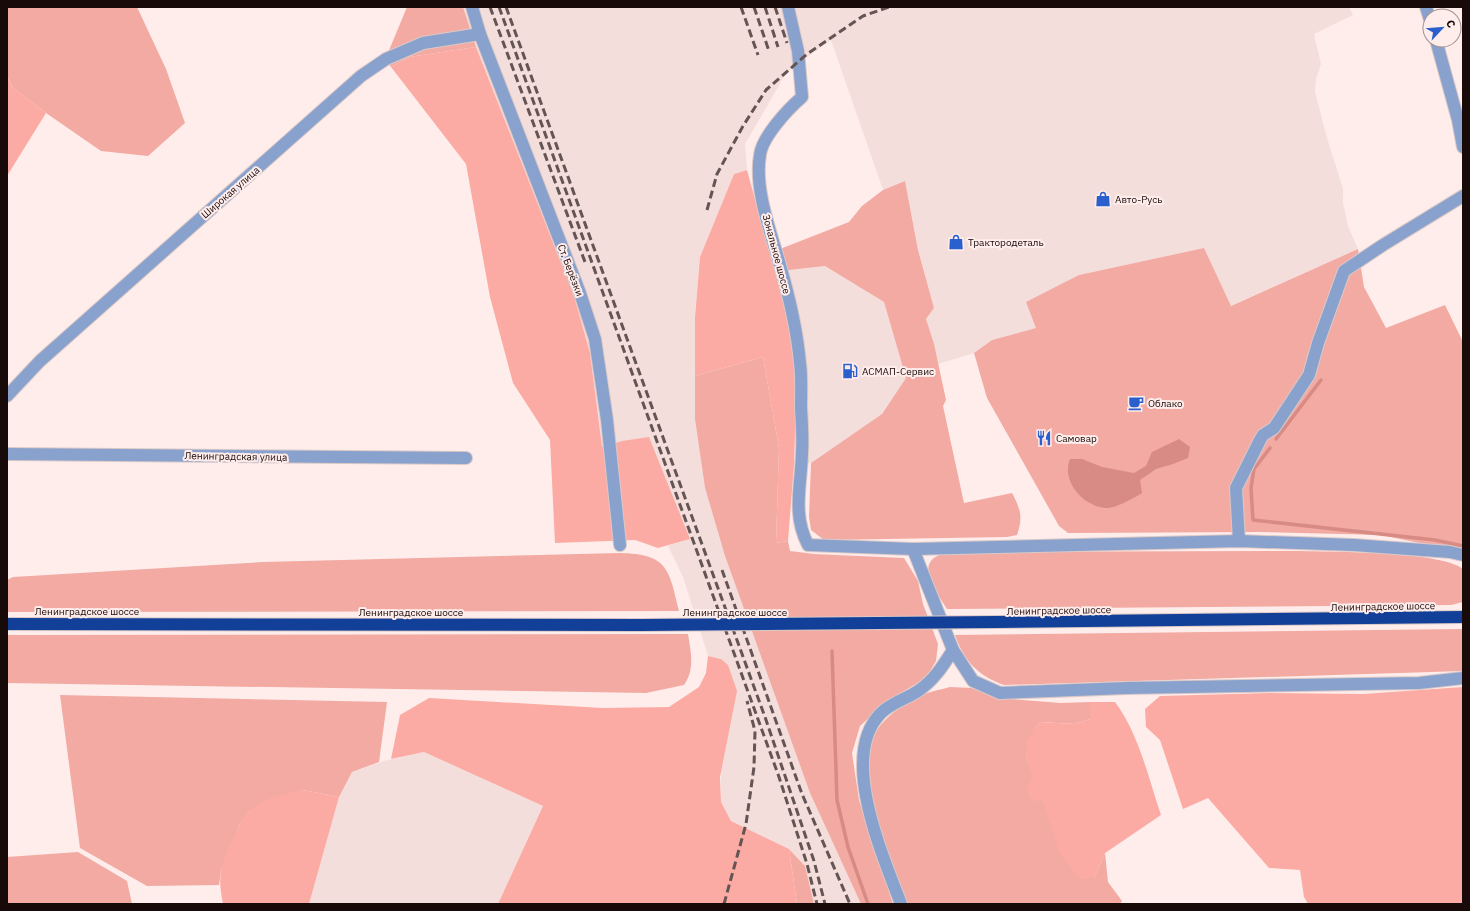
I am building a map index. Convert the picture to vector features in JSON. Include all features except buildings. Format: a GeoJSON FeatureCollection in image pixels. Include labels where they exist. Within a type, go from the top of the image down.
{"type":"FeatureCollection","features":[{"type":"Feature","properties":{"kind":"highway","name":"Ленинградское шоссе"},"geometry":{"type":"LineString","coordinates":[[7,624],[642,625],[1461,616]]}},
{"type":"Feature","properties":{"kind":"street","name":"Ст. Берёзки"},"geometry":{"type":"LineString","coordinates":[[472,7],[480,34],[580,293],[594,339],[607,420],[620,545]]}},
{"type":"Feature","properties":{"kind":"street","name":"Зональное шоссе"},"geometry":{"type":"LineString","coordinates":[[788,7],[798,51],[802,97],[788,110],[768,138],[760,154],[758,170],[766,219],[790,302],[800,363],[802,453],[798,491],[801,531],[808,545],[913,549]]}},
{"type":"Feature","properties":{"kind":"street","name":"Широкая улица"},"geometry":{"type":"LineString","coordinates":[[7,396],[40,361],[361,76],[386,59],[423,43],[480,34]]}},
{"type":"Feature","properties":{"kind":"street"},"geometry":{"type":"LineString","coordinates":[[1438,48],[1458,120],[1463,147]]}},
{"type":"Feature","properties":{"kind":"street"},"geometry":{"type":"LineString","coordinates":[[1239,540],[1236,488],[1263,435],[1274,428],[1309,375],[1318,343],[1344,272],[1383,245],[1463,196]]}},
{"type":"Feature","properties":{"kind":"street","name":"Ленинградская улица"},"geometry":{"type":"LineString","coordinates":[[7,454],[466,458]]}},
{"type":"Feature","properties":{"kind":"street"},"geometry":{"type":"LineString","coordinates":[[1463,555],[1450,552],[1354,545],[1239,540],[913,549],[953,650],[973,681],[1000,693],[1128,688],[1419,683],[1463,678]]}},
{"type":"Feature","properties":{"kind":"street"},"geometry":{"type":"LineString","coordinates":[[1450,552],[1463,561]]}},
{"type":"Feature","properties":{"kind":"street"},"geometry":{"type":"LineString","coordinates":[[900,904],[875,832],[867,799],[863,767],[863,746],[871,726],[881,712],[918,691],[936,676],[953,650]]}},
{"type":"Feature","properties":{"kind":"shaded area"},"geometry":{"type":"Polygon","coordinates":[[[7,7],[137,7],[166,69],[185,123],[148,156],[101,151],[13,88],[7,76],[7,7]]]}},
{"type":"Feature","properties":{"kind":"shaded area"},"geometry":{"type":"Polygon","coordinates":[[[407,7],[463,7],[476,47],[409,57],[391,67],[385,60],[407,7]]]}},
{"type":"Feature","properties":{"kind":"shaded area"},"geometry":{"type":"Polygon","coordinates":[[[463,7],[1349,7],[1353,15],[1314,34],[1321,64],[1316,79],[1315,92],[1327,138],[1343,189],[1343,203],[1348,226],[1358,249],[1230,306],[1204,248],[1079,275],[1036,328],[992,340],[974,353],[938,364],[926,319],[934,308],[918,250],[905,181],[883,190],[831,40],[796,65],[785,75],[745,144],[747,170],[734,174],[700,257],[695,314],[695,419],[705,488],[725,556],[810,793],[861,904],[814,904],[805,866],[789,849],[731,821],[721,802],[721,659],[708,656],[683,577],[668,546],[689,539],[622,441],[602,447],[590,353],[574,296],[476,47],[463,7]]]}},
{"type":"Feature","properties":{"kind":"shaded area"},"geometry":{"type":"Polygon","coordinates":[[[476,47],[574,296],[590,353],[602,447],[622,441],[649,437],[690,539],[658,548],[635,540],[555,543],[550,440],[513,383],[490,297],[466,164],[391,67],[409,57],[476,47]]]}},
{"type":"Feature","properties":{"kind":"shaded area"},"geometry":{"type":"Polygon","coordinates":[[[7,76],[13,88],[46,113],[7,176],[7,76]]]}},
{"type":"Feature","properties":{"kind":"shaded area"},"geometry":{"type":"Polygon","coordinates":[[[747,170],[759,214],[775,251],[797,364],[794,465],[788,541],[776,543],[779,448],[763,357],[695,376],[695,317],[700,257],[734,174],[747,170]]]}},
{"type":"Feature","properties":{"kind":"shaded area"},"geometry":{"type":"Polygon","coordinates":[[[905,181],[918,250],[934,308],[926,319],[934,344],[946,400],[943,406],[964,503],[1012,493],[1020,514],[1020,523],[1017,535],[1007,537],[824,540],[811,530],[809,517],[811,463],[882,414],[906,378],[884,302],[825,266],[780,271],[775,251],[849,222],[862,206],[883,190],[905,181]]]}},
{"type":"Feature","properties":{"kind":"shaded area"},"geometry":{"type":"Polygon","coordinates":[[[1204,248],[1231,306],[1358,249],[1364,287],[1386,328],[1445,305],[1463,342],[1463,552],[1381,535],[1260,532],[1068,533],[1059,526],[987,398],[974,353],[992,340],[1036,328],[1026,302],[1079,275],[1204,248]]]}},
{"type":"Feature","properties":{"kind":"shaded area","name":"АСМАП-Сервис"},"geometry":{"type":"Polygon","coordinates":[[[825,266],[884,302],[906,378],[882,414],[811,463],[794,465],[797,364],[780,271],[825,266]]]}},
{"type":"Feature","properties":{"kind":"shaded area"},"geometry":{"type":"Polygon","coordinates":[[[763,357],[779,448],[776,543],[788,541],[790,551],[814,554],[904,558],[918,581],[923,604],[938,644],[936,661],[926,678],[887,701],[860,726],[852,753],[859,800],[893,904],[861,904],[810,793],[725,556],[705,488],[695,419],[695,376],[763,357]]]}},
{"type":"Feature","properties":{"kind":"shaded area"},"geometry":{"type":"Polygon","coordinates":[[[1179,439],[1190,447],[1188,458],[1156,469],[1140,480],[1142,493],[1119,505],[1105,508],[1089,503],[1071,484],[1068,467],[1070,459],[1082,459],[1102,467],[1134,473],[1146,466],[1152,452],[1179,439]]]}},
{"type":"Feature","properties":{"kind":"shaded area"},"geometry":{"type":"Polygon","coordinates":[[[954,552],[1360,552],[1410,556],[1451,563],[1463,569],[1463,602],[1451,605],[947,609],[931,582],[929,574],[929,566],[932,560],[940,555],[954,552]]]}},
{"type":"Feature","properties":{"kind":"shaded area"},"geometry":{"type":"Polygon","coordinates":[[[620,553],[648,556],[657,560],[668,574],[679,611],[7,612],[7,580],[13,577],[263,562],[620,553]]]}},
{"type":"Feature","properties":{"kind":"shaded area"},"geometry":{"type":"Polygon","coordinates":[[[1463,630],[1463,671],[1004,685],[987,677],[973,666],[963,653],[955,635],[1463,630]]]}},
{"type":"Feature","properties":{"kind":"shaded area"},"geometry":{"type":"Polygon","coordinates":[[[688,634],[691,667],[690,673],[684,685],[646,693],[7,683],[7,635],[688,634]]]}},
{"type":"Feature","properties":{"kind":"shaded area"},"geometry":{"type":"Polygon","coordinates":[[[708,656],[721,659],[728,665],[737,691],[720,777],[721,802],[731,821],[789,849],[797,904],[498,904],[543,806],[424,752],[391,759],[400,715],[429,698],[603,708],[669,707],[699,687],[706,673],[708,656]]]}},
{"type":"Feature","properties":{"kind":"shaded area"},"geometry":{"type":"Polygon","coordinates":[[[950,687],[972,688],[998,698],[1061,703],[1090,702],[1090,719],[1075,724],[1039,722],[1034,730],[1026,756],[1046,807],[1094,878],[1105,853],[1108,882],[1122,901],[1120,904],[905,904],[884,845],[871,801],[868,779],[868,758],[872,740],[886,719],[899,708],[924,694],[950,687]]]}},
{"type":"Feature","properties":{"kind":"shaded area"},"geometry":{"type":"Polygon","coordinates":[[[1463,687],[1463,904],[1308,904],[1304,897],[1300,870],[1269,868],[1208,798],[1183,809],[1160,740],[1146,727],[1145,709],[1160,696],[1270,693],[1363,694],[1463,687]]]}},
{"type":"Feature","properties":{"kind":"shaded area"},"geometry":{"type":"Polygon","coordinates":[[[60,695],[387,702],[379,762],[352,772],[339,797],[303,790],[249,811],[239,826],[221,870],[219,885],[147,886],[80,848],[60,695]]]}},
{"type":"Feature","properties":{"kind":"shaded area"},"geometry":{"type":"Polygon","coordinates":[[[1090,702],[1115,702],[1123,714],[1137,742],[1161,815],[1105,853],[1094,878],[1079,879],[1058,849],[1043,800],[1032,801],[1026,789],[1033,778],[1026,756],[1027,740],[1039,722],[1075,724],[1090,719],[1090,702]]]}},
{"type":"Feature","properties":{"kind":"shaded area"},"geometry":{"type":"Polygon","coordinates":[[[424,752],[543,806],[498,904],[309,904],[339,797],[352,772],[384,761],[424,752]]]}},
{"type":"Feature","properties":{"kind":"shaded area"},"geometry":{"type":"Polygon","coordinates":[[[303,790],[339,797],[309,904],[223,904],[220,883],[222,865],[246,814],[268,799],[303,790]]]}},
{"type":"Feature","properties":{"kind":"shaded area"},"geometry":{"type":"Polygon","coordinates":[[[789,849],[805,866],[814,904],[797,904],[789,849]]]}},
{"type":"Feature","properties":{"kind":"shaded area"},"geometry":{"type":"Polygon","coordinates":[[[78,852],[127,881],[132,904],[7,904],[7,857],[78,852]]]}},
{"type":"Feature","properties":{"kind":"waterway"},"geometry":{"type":"LineString","coordinates":[[1276,439],[1321,380]]}},
{"type":"Feature","properties":{"kind":"waterway"},"geometry":{"type":"LineString","coordinates":[[1270,448],[1254,469],[1251,488],[1253,520],[1435,540],[1463,546]]}},
{"type":"Feature","properties":{"kind":"waterway"},"geometry":{"type":"LineString","coordinates":[[832,651],[837,800],[848,847],[868,904]]}},
{"type":"Feature","properties":{"kind":"railway"},"geometry":{"type":"LineString","coordinates":[[490,7],[585,262]]}},
{"type":"Feature","properties":{"kind":"railway"},"geometry":{"type":"LineString","coordinates":[[499,7],[779,777],[807,864],[817,904]]}},
{"type":"Feature","properties":{"kind":"railway"},"geometry":{"type":"LineString","coordinates":[[506,7],[765,717],[814,861],[825,904]]}},
{"type":"Feature","properties":{"kind":"railway"},"geometry":{"type":"LineString","coordinates":[[741,7],[758,55]]}},
{"type":"Feature","properties":{"kind":"railway"},"geometry":{"type":"LineString","coordinates":[[754,7],[769,51]]}},
{"type":"Feature","properties":{"kind":"railway"},"geometry":{"type":"LineString","coordinates":[[765,7],[778,47]]}},
{"type":"Feature","properties":{"kind":"railway"},"geometry":{"type":"LineString","coordinates":[[775,7],[787,43]]}},
{"type":"Feature","properties":{"kind":"railway"},"geometry":{"type":"LineString","coordinates":[[707,210],[717,174],[743,126],[766,90],[807,54],[863,16],[889,7]]}},
{"type":"Feature","properties":{"kind":"railway"},"geometry":{"type":"LineString","coordinates":[[722,570],[802,794],[850,904]]}},
{"type":"Feature","properties":{"kind":"railway"},"geometry":{"type":"LineString","coordinates":[[724,904],[746,824],[754,767],[755,731],[747,701]]}},
{"type":"Feature","properties":{"kind":"place","name":"Авто-Русь"},"geometry":{"type":"Point","coordinates":[1103,199]}},
{"type":"Feature","properties":{"kind":"place","name":"Трактородеталь"},"geometry":{"type":"Point","coordinates":[956,242]}},
{"type":"Feature","properties":{"kind":"place","name":"АСМАП-Сервис"},"geometry":{"type":"Point","coordinates":[850,371]}},
{"type":"Feature","properties":{"kind":"place","name":"Облако"},"geometry":{"type":"Point","coordinates":[1136,403]}},
{"type":"Feature","properties":{"kind":"place","name":"Самовар"},"geometry":{"type":"Point","coordinates":[1044,438]}}]}
